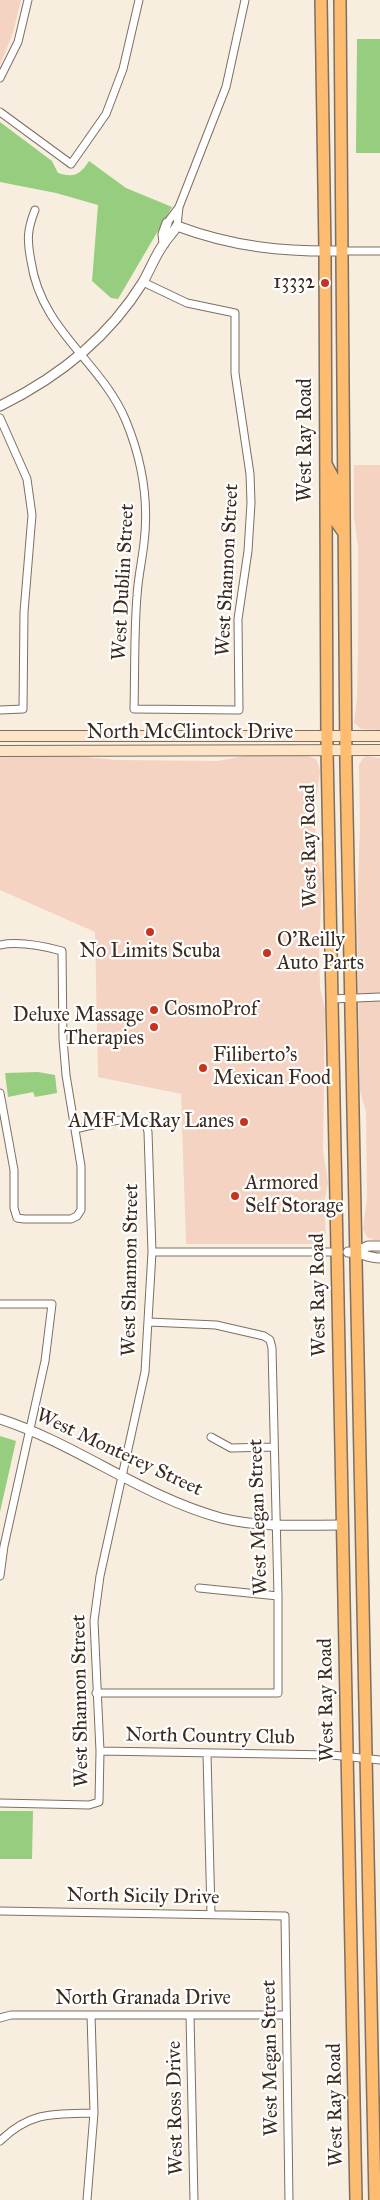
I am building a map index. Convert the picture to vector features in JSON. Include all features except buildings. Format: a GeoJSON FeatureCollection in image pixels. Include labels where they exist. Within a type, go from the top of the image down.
{"type":"FeatureCollection","features":[{"type":"Feature","properties":{"kind":"main road","name":"West Ray Road"},"geometry":{"type":"LineString","coordinates":[[321,0],[325,251],[327,750],[332,999],[347,1252],[366,1759],[375,2200]]}},
{"type":"Feature","properties":{"kind":"main road","name":"West Ray Road"},"geometry":{"type":"LineString","coordinates":[[340,0],[345,735],[351,998],[342,1525],[356,2200]]}},
{"type":"Feature","properties":{"kind":"main road"},"geometry":{"type":"LineString","coordinates":[[325,462],[334,479],[334,520],[344,533]]}},
{"type":"Feature","properties":{"kind":"main road","name":"North McClintock Drive"},"geometry":{"type":"LineString","coordinates":[[0,736],[380,736]]}},
{"type":"Feature","properties":{"kind":"main road","name":"North McClintock Drive"},"geometry":{"type":"LineString","coordinates":[[0,751],[380,750]]}},
{"type":"Feature","properties":{"kind":"street"},"geometry":{"type":"LineString","coordinates":[[0,78],[18,42],[28,0]]}},
{"type":"Feature","properties":{"kind":"street"},"geometry":{"type":"LineString","coordinates":[[0,112],[71,164],[106,114],[123,69],[139,0]]}},
{"type":"Feature","properties":{"kind":"street"},"geometry":{"type":"LineString","coordinates":[[0,406],[41,384],[80,355],[105,330],[143,282],[176,226],[179,207],[226,87],[245,0]]}},
{"type":"Feature","properties":{"kind":"street"},"geometry":{"type":"LineString","coordinates":[[164,244],[163,234],[167,222],[179,207]]}},
{"type":"Feature","properties":{"kind":"street","name":"West Dublin Street"},"geometry":{"type":"LineString","coordinates":[[35,210],[28,226],[28,242],[32,271],[42,300],[61,331],[111,392],[126,420],[139,460],[146,498],[145,541],[137,595],[134,709]]}},
{"type":"Feature","properties":{"kind":"street"},"geometry":{"type":"LineString","coordinates":[[176,226],[216,240],[270,250],[380,251]]}},
{"type":"Feature","properties":{"kind":"street","name":"West Shannon Street"},"geometry":{"type":"LineString","coordinates":[[134,709],[239,710],[238,620],[248,551],[251,503],[250,474],[235,373],[235,313],[187,303],[143,282]]}},
{"type":"Feature","properties":{"kind":"street"},"geometry":{"type":"LineString","coordinates":[[0,418],[26,479],[32,515],[24,612],[23,709],[0,710]]}},
{"type":"Feature","properties":{"kind":"street"},"geometry":{"type":"LineString","coordinates":[[0,945],[9,943],[46,947],[62,951],[63,1038],[66,1075],[81,1166],[81,1210],[78,1216],[71,1219],[17,1218],[14,1208],[14,1170],[0,1092]]}},
{"type":"Feature","properties":{"kind":"street"},"geometry":{"type":"LineString","coordinates":[[332,999],[380,997]]}},
{"type":"Feature","properties":{"kind":"street","name":"West Shannon Street"},"geometry":{"type":"LineString","coordinates":[[0,1803],[89,1805],[98,1802],[100,1751],[94,1621],[100,1576],[145,1372],[152,1252],[148,1132],[146,1124],[139,1120],[75,1129]]}},
{"type":"Feature","properties":{"kind":"street"},"geometry":{"type":"LineString","coordinates":[[347,1252],[368,1246],[380,1246]]}},
{"type":"Feature","properties":{"kind":"street"},"geometry":{"type":"LineString","coordinates":[[152,1252],[347,1252],[369,1258],[380,1258]]}},
{"type":"Feature","properties":{"kind":"street"},"geometry":{"type":"LineString","coordinates":[[0,1304],[52,1304],[45,1361],[4,1546],[0,1576]]}},
{"type":"Feature","properties":{"kind":"street","name":"West Megan Street"},"geometry":{"type":"LineString","coordinates":[[96,1693],[278,1693],[278,1596],[272,1348],[270,1340],[264,1336],[216,1325],[149,1322]]}},
{"type":"Feature","properties":{"kind":"street","name":"West Monterey Street"},"geometry":{"type":"LineString","coordinates":[[0,1419],[31,1429],[172,1501],[214,1515],[276,1526],[342,1525]]}},
{"type":"Feature","properties":{"kind":"street"},"geometry":{"type":"LineString","coordinates":[[211,1437],[231,1448],[273,1447]]}},
{"type":"Feature","properties":{"kind":"street"},"geometry":{"type":"LineString","coordinates":[[199,1588],[278,1596]]}},
{"type":"Feature","properties":{"kind":"street","name":"North Country Club"},"geometry":{"type":"LineString","coordinates":[[100,1751],[332,1755],[380,1760]]}},
{"type":"Feature","properties":{"kind":"street"},"geometry":{"type":"LineString","coordinates":[[207,1754],[211,1914]]}},
{"type":"Feature","properties":{"kind":"street","name":"North Sicily Drive"},"geometry":{"type":"LineString","coordinates":[[0,1911],[285,1916]]}},
{"type":"Feature","properties":{"kind":"street","name":"West Megan Street"},"geometry":{"type":"LineString","coordinates":[[285,1916],[289,2200]]}},
{"type":"Feature","properties":{"kind":"street","name":"North Granada Drive"},"geometry":{"type":"LineString","coordinates":[[0,2018],[11,2014],[190,2016],[286,2014]]}},
{"type":"Feature","properties":{"kind":"street"},"geometry":{"type":"LineString","coordinates":[[87,2200],[94,2113],[91,2015]]}},
{"type":"Feature","properties":{"kind":"street","name":"West Ross Drive"},"geometry":{"type":"LineString","coordinates":[[190,2016],[194,2200]]}},
{"type":"Feature","properties":{"kind":"street"},"geometry":{"type":"LineString","coordinates":[[0,2141],[13,2128],[34,2117],[53,2114],[94,2113]]}},
{"type":"Feature","properties":{"kind":"shaded area"},"geometry":{"type":"Polygon","coordinates":[[[0,0],[21,0],[13,33],[0,65],[0,0]]]}},
{"type":"Feature","properties":{"kind":"shaded area"},"geometry":{"type":"Polygon","coordinates":[[[354,465],[380,465],[380,730],[361,729],[354,723],[357,698],[358,547],[354,517],[354,465]]]}},
{"type":"Feature","properties":{"kind":"shaded area"},"geometry":{"type":"Polygon","coordinates":[[[305,755],[316,759],[320,770],[315,812],[316,851],[322,877],[319,951],[320,988],[325,1009],[323,1151],[328,1182],[324,1204],[326,1234],[321,1242],[315,1244],[186,1244],[181,1094],[98,1077],[95,932],[0,890],[0,757],[76,756],[116,760],[218,761],[244,756],[305,755]]]}},
{"type":"Feature","properties":{"kind":"shaded area"},"geometry":{"type":"Polygon","coordinates":[[[367,756],[380,758],[380,1240],[367,1237],[363,1229],[367,1198],[366,1112],[360,1091],[357,913],[360,826],[359,765],[363,758],[367,756]]]}},
{"type":"Feature","properties":{"kind":"green space"},"geometry":{"type":"Polygon","coordinates":[[[357,39],[380,39],[380,153],[356,153],[357,39]]]}},
{"type":"Feature","properties":{"kind":"green space"},"geometry":{"type":"Polygon","coordinates":[[[0,122],[52,161],[58,173],[76,174],[89,161],[126,188],[172,207],[118,299],[111,298],[92,281],[98,205],[56,193],[0,182],[0,122]]]}},
{"type":"Feature","properties":{"kind":"green space"},"geometry":{"type":"Polygon","coordinates":[[[38,1072],[55,1075],[57,1093],[35,1097],[33,1092],[8,1097],[5,1073],[38,1072]]]}},
{"type":"Feature","properties":{"kind":"green space"},"geometry":{"type":"Polygon","coordinates":[[[0,1436],[16,1441],[0,1512],[0,1436]]]}},
{"type":"Feature","properties":{"kind":"green space"},"geometry":{"type":"Polygon","coordinates":[[[0,1811],[33,1811],[32,1859],[0,1859],[0,1811]]]}},
{"type":"Feature","properties":{"kind":"place","name":"13332"},"geometry":{"type":"Point","coordinates":[325,283]}},
{"type":"Feature","properties":{"kind":"place","name":"No Limits Scuba"},"geometry":{"type":"Point","coordinates":[150,932]}},
{"type":"Feature","properties":{"kind":"place","name":"O'Reilly Auto Parts"},"geometry":{"type":"Point","coordinates":[267,953]}},
{"type":"Feature","properties":{"kind":"place","name":"CosmoProf"},"geometry":{"type":"Point","coordinates":[154,1010]}},
{"type":"Feature","properties":{"kind":"place","name":"Deluxe Massage Therapies"},"geometry":{"type":"Point","coordinates":[154,1027]}},
{"type":"Feature","properties":{"kind":"place","name":"Filiberto’s Mexican Food"},"geometry":{"type":"Point","coordinates":[203,1068]}},
{"type":"Feature","properties":{"kind":"place","name":"AMF McRay Lanes"},"geometry":{"type":"Point","coordinates":[244,1122]}},
{"type":"Feature","properties":{"kind":"place","name":"Armored Self Storage"},"geometry":{"type":"Point","coordinates":[235,1196]}}]}
